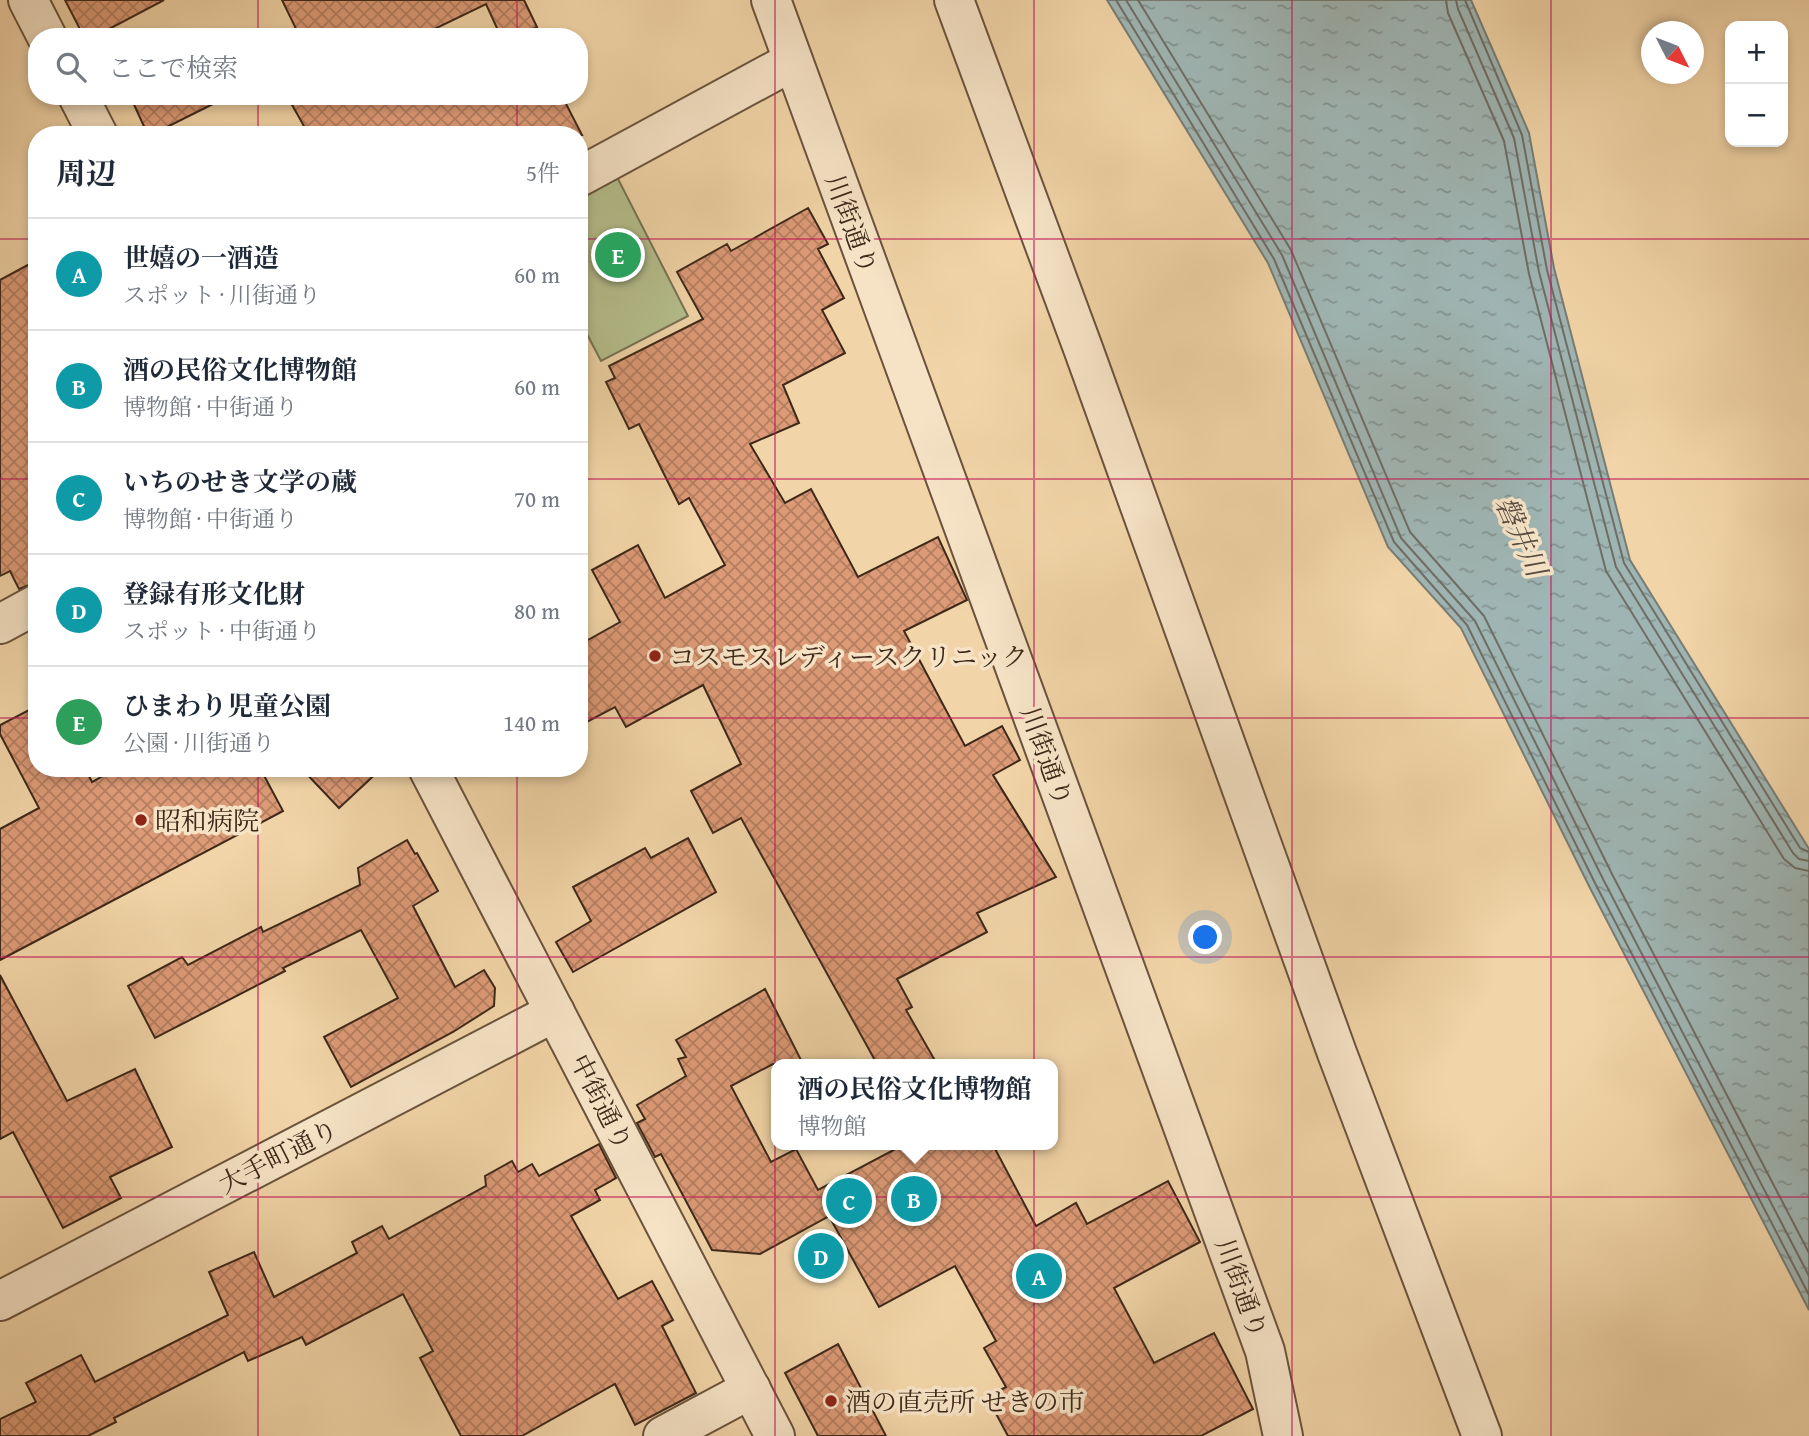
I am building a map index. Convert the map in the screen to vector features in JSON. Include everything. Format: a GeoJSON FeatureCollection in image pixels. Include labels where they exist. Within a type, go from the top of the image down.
{"type":"FeatureCollection","features":[{"type":"Feature","properties":{"kind":"street"},"geometry":{"type":"LineString","coordinates":[[27,0],[42,28]]}},
{"type":"Feature","properties":{"kind":"street","name":"川街通り"},"geometry":{"type":"LineString","coordinates":[[771,0],[1265,1351],[1283,1436]]}},
{"type":"Feature","properties":{"kind":"street"},"geometry":{"type":"LineString","coordinates":[[954,0],[1089,364],[1336,1053],[1482,1436]]}},
{"type":"Feature","properties":{"kind":"street"},"geometry":{"type":"LineString","coordinates":[[588,172],[793,61]]}},
{"type":"Feature","properties":{"kind":"street"},"geometry":{"type":"LineString","coordinates":[[83,105],[93,126]]}},
{"type":"Feature","properties":{"kind":"street"},"geometry":{"type":"LineString","coordinates":[[0,624],[28,609]]}},
{"type":"Feature","properties":{"kind":"street","name":"中街通り"},"geometry":{"type":"LineString","coordinates":[[433,777],[775,1436]]}},
{"type":"Feature","properties":{"kind":"street","name":"大手町通り"},"geometry":{"type":"LineString","coordinates":[[0,1301],[555,1012]]}},
{"type":"Feature","properties":{"kind":"street"},"geometry":{"type":"LineString","coordinates":[[663,1436],[751,1389]]}},
{"type":"Feature","properties":{"kind":"green space"},"geometry":{"type":"Polygon","coordinates":[[[616,175],[688,316],[601,361],[588,336],[588,190],[616,175]]]}},
{"type":"Feature","properties":{"kind":"water","name":"磐井川"},"geometry":{"type":"Polygon","coordinates":[[[1107,0],[1471,0],[1529,133],[1554,268],[1630,560],[1809,849],[1809,1310],[1590,888],[1461,628],[1388,547],[1268,263],[1107,0]]]}},
{"type":"Feature","properties":{"kind":"building"},"geometry":{"type":"Polygon","coordinates":[[[65,0],[164,0],[111,28],[79,28],[65,0]]]}},
{"type":"Feature","properties":{"kind":"building"},"geometry":{"type":"Polygon","coordinates":[[[282,0],[524,0],[537,27],[497,28],[486,4],[437,28],[296,28],[282,0]]]}},
{"type":"Feature","properties":{"kind":"building"},"geometry":{"type":"Polygon","coordinates":[[[134,105],[211,105],[169,126],[144,126],[134,105]]]}},
{"type":"Feature","properties":{"kind":"building"},"geometry":{"type":"Polygon","coordinates":[[[292,105],[567,105],[577,126],[304,126],[292,105]]]}},
{"type":"Feature","properties":{"kind":"building"},"geometry":{"type":"Polygon","coordinates":[[[808,208],[828,244],[818,249],[844,298],[822,310],[845,353],[783,385],[799,423],[750,444],[785,503],[811,489],[858,577],[938,537],[967,600],[904,631],[965,746],[1002,726],[1020,760],[993,775],[1056,877],[977,913],[987,932],[897,979],[912,1007],[906,1010],[934,1059],[874,1059],[741,818],[713,833],[691,791],[741,764],[703,685],[626,727],[615,707],[588,721],[588,640],[620,622],[592,570],[638,545],[665,598],[725,565],[689,498],[679,504],[639,424],[629,429],[606,382],[615,378],[609,366],[703,319],[677,272],[727,244],[731,251],[808,208]]]}},
{"type":"Feature","properties":{"kind":"building"},"geometry":{"type":"Polygon","coordinates":[[[28,265],[28,586],[19,589],[10,571],[0,576],[0,280],[28,265]]]}},
{"type":"Feature","properties":{"kind":"building","name":"昭和病院"},"geometry":{"type":"Polygon","coordinates":[[[28,711],[28,777],[90,777],[92,782],[101,777],[265,777],[283,811],[0,960],[0,829],[39,808],[0,734],[0,725],[28,711]]]}},
{"type":"Feature","properties":{"kind":"building"},"geometry":{"type":"Polygon","coordinates":[[[310,777],[372,777],[339,808],[310,777]]]}},
{"type":"Feature","properties":{"kind":"building"},"geometry":{"type":"Polygon","coordinates":[[[688,838],[716,892],[573,972],[556,942],[591,921],[573,887],[645,848],[651,858],[688,838]]]}},
{"type":"Feature","properties":{"kind":"building"},"geometry":{"type":"Polygon","coordinates":[[[407,840],[438,891],[413,906],[455,987],[484,970],[495,988],[494,1006],[453,1032],[351,1087],[324,1037],[398,998],[361,930],[283,968],[285,971],[155,1038],[128,986],[182,957],[188,965],[261,927],[263,932],[360,885],[358,868],[407,840]]]}},
{"type":"Feature","properties":{"kind":"building"},"geometry":{"type":"Polygon","coordinates":[[[0,975],[67,1101],[135,1069],[172,1147],[110,1177],[121,1198],[63,1228],[13,1132],[0,1139],[0,975]]]}},
{"type":"Feature","properties":{"kind":"building"},"geometry":{"type":"Polygon","coordinates":[[[765,989],[800,1059],[771,1059],[771,1065],[731,1086],[771,1162],[797,1150],[818,1190],[894,1150],[996,1150],[1036,1226],[1076,1203],[1087,1224],[1168,1181],[1200,1242],[1114,1288],[1154,1363],[1214,1333],[1253,1409],[1201,1436],[1008,1436],[987,1397],[1006,1387],[984,1348],[996,1341],[955,1266],[879,1307],[829,1216],[760,1254],[712,1250],[661,1154],[655,1157],[637,1123],[645,1119],[637,1105],[686,1076],[678,1059],[686,1057],[676,1040],[765,989]]]}},
{"type":"Feature","properties":{"kind":"building"},"geometry":{"type":"Polygon","coordinates":[[[599,1144],[616,1178],[595,1190],[600,1200],[571,1216],[618,1299],[652,1281],[673,1320],[662,1326],[696,1393],[635,1425],[615,1384],[522,1436],[461,1436],[420,1358],[433,1351],[403,1294],[306,1345],[302,1337],[248,1361],[244,1352],[114,1418],[116,1422],[88,1436],[0,1436],[0,1419],[36,1402],[26,1383],[81,1355],[95,1382],[228,1315],[209,1272],[254,1252],[274,1297],[357,1253],[352,1242],[382,1226],[389,1239],[486,1186],[485,1176],[512,1161],[518,1172],[532,1164],[539,1176],[599,1144]]]}},
{"type":"Feature","properties":{"kind":"building"},"geometry":{"type":"Polygon","coordinates":[[[838,1344],[886,1436],[818,1436],[785,1373],[838,1344]]]}},
{"type":"Feature","properties":{"kind":"place","name":"ひまわり児童公園"},"geometry":{"type":"Point","coordinates":[618,255]}},
{"type":"Feature","properties":{"kind":"place","name":"コスモスレディースクリニック"},"geometry":{"type":"Point","coordinates":[655,656]}},
{"type":"Feature","properties":{"kind":"place","name":"昭和病院"},"geometry":{"type":"Point","coordinates":[141,820]}},
{"type":"Feature","properties":{"kind":"place","name":"酒の民俗文化博物館"},"geometry":{"type":"Point","coordinates":[914,1199]}},
{"type":"Feature","properties":{"kind":"place","name":"いちのせき文学の蔵"},"geometry":{"type":"Point","coordinates":[849,1201]}},
{"type":"Feature","properties":{"kind":"place","name":"登録有形文化財"},"geometry":{"type":"Point","coordinates":[821,1256]}},
{"type":"Feature","properties":{"kind":"place","name":"世嬉の一酒造"},"geometry":{"type":"Point","coordinates":[1039,1276]}},
{"type":"Feature","properties":{"kind":"place","name":"酒の直売所 せきの市"},"geometry":{"type":"Point","coordinates":[831,1401]}}]}
